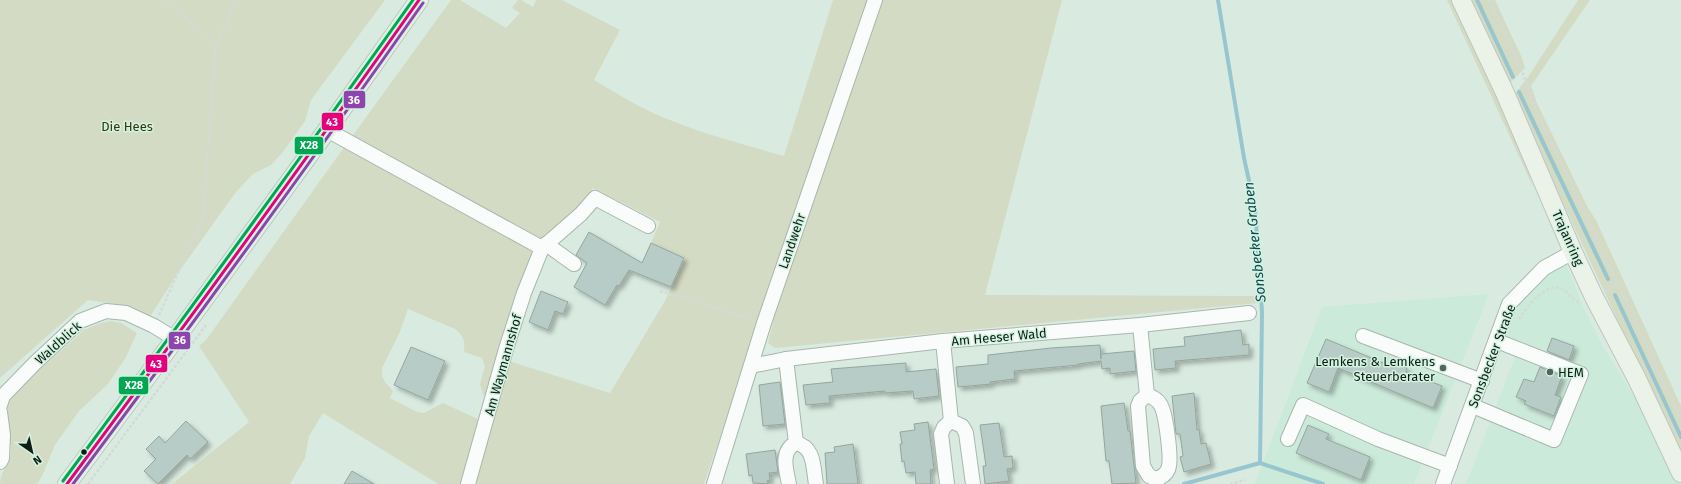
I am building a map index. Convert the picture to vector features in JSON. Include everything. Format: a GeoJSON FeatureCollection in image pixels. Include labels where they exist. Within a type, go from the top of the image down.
{"type":"FeatureCollection","features":[{"type":"Feature","properties":{"kind":"main road"},"geometry":{"type":"LineString","coordinates":[[67,484],[175,339],[327,130],[419,0]]}},
{"type":"Feature","properties":{"kind":"main road","name":"Trajanring"},"geometry":{"type":"LineString","coordinates":[[1461,0],[1505,93],[1573,252],[1594,297],[1637,379],[1681,473]]}},
{"type":"Feature","properties":{"kind":"street","name":"Landwehr"},"geometry":{"type":"LineString","coordinates":[[714,484],[764,323],[875,0]]}},
{"type":"Feature","properties":{"kind":"street"},"geometry":{"type":"LineString","coordinates":[[327,130],[544,246],[574,264]]}},
{"type":"Feature","properties":{"kind":"street"},"geometry":{"type":"LineString","coordinates":[[544,246],[581,214],[595,198],[648,226]]}},
{"type":"Feature","properties":{"kind":"street","name":"Am Waymannshof"},"geometry":{"type":"LineString","coordinates":[[468,484],[506,349],[524,293],[544,246]]}},
{"type":"Feature","properties":{"kind":"street","name":"Sonsbecker Straße"},"geometry":{"type":"LineString","coordinates":[[1443,484],[1473,406],[1509,304],[1544,268],[1573,252]]}},
{"type":"Feature","properties":{"kind":"street","name":"Waldblick"},"geometry":{"type":"LineString","coordinates":[[0,405],[3,396],[35,363],[80,321],[106,311],[126,313],[154,326],[175,339]]}},
{"type":"Feature","properties":{"kind":"street","name":"Am Heeser Wald"},"geometry":{"type":"LineString","coordinates":[[751,366],[786,359],[943,341],[1140,325],[1249,313]]}},
{"type":"Feature","properties":{"kind":"street"},"geometry":{"type":"LineString","coordinates":[[1140,325],[1147,395]]}},
{"type":"Feature","properties":{"kind":"street"},"geometry":{"type":"LineString","coordinates":[[1363,336],[1482,381]]}},
{"type":"Feature","properties":{"kind":"street"},"geometry":{"type":"LineString","coordinates":[[943,341],[951,421]]}},
{"type":"Feature","properties":{"kind":"street"},"geometry":{"type":"LineString","coordinates":[[1473,406],[1554,440],[1581,374],[1496,341]]}},
{"type":"Feature","properties":{"kind":"street"},"geometry":{"type":"LineString","coordinates":[[786,359],[796,443]]}},
{"type":"Feature","properties":{"kind":"street"},"geometry":{"type":"LineString","coordinates":[[1147,395],[1156,399],[1162,406],[1165,416],[1169,466],[1164,475],[1156,481],[1145,471],[1143,458],[1138,406],[1147,395]]}},
{"type":"Feature","properties":{"kind":"street"},"geometry":{"type":"LineString","coordinates":[[1288,439],[1303,405],[1378,439],[1450,466]]}},
{"type":"Feature","properties":{"kind":"street"},"geometry":{"type":"LineString","coordinates":[[0,412],[3,435],[2,458],[0,462]]}},
{"type":"Feature","properties":{"kind":"street"},"geometry":{"type":"LineString","coordinates":[[947,484],[941,434],[944,427],[951,421]]}},
{"type":"Feature","properties":{"kind":"street"},"geometry":{"type":"LineString","coordinates":[[951,421],[962,426],[966,433],[973,484]]}},
{"type":"Feature","properties":{"kind":"street"},"geometry":{"type":"LineString","coordinates":[[789,484],[785,456],[791,446],[796,443]]}},
{"type":"Feature","properties":{"kind":"street"},"geometry":{"type":"LineString","coordinates":[[796,443],[805,446],[812,454],[816,484]]}},
{"type":"Feature","properties":{"kind":"path"},"geometry":{"type":"LineString","coordinates":[[164,0],[216,44]]}},
{"type":"Feature","properties":{"kind":"path"},"geometry":{"type":"LineString","coordinates":[[154,326],[203,217],[216,44],[237,0]]}},
{"type":"Feature","properties":{"kind":"path"},"geometry":{"type":"LineString","coordinates":[[1489,0],[1524,76],[1533,103],[1681,420]]}},
{"type":"Feature","properties":{"kind":"path"},"geometry":{"type":"LineString","coordinates":[[1516,322],[1534,299],[1548,289],[1563,289],[1578,302],[1594,297]]}},
{"type":"Feature","properties":{"kind":"path"},"geometry":{"type":"LineString","coordinates":[[660,291],[764,323]]}},
{"type":"Feature","properties":{"kind":"path"},"geometry":{"type":"LineString","coordinates":[[1230,484],[1246,480]]}},
{"type":"Feature","properties":{"kind":"shaded area"},"geometry":{"type":"Polygon","coordinates":[[[1562,254],[1583,306],[1602,345],[1637,401],[1655,434],[1678,484],[1466,484],[1518,349],[1497,341],[1509,304],[1562,254]]]}},
{"type":"Feature","properties":{"kind":"shaded area"},"geometry":{"type":"Polygon","coordinates":[[[1489,294],[1414,484],[1255,484],[1322,307],[1489,294]]]}},
{"type":"Feature","properties":{"kind":"green space","name":"Die Hees"},"geometry":{"type":"Polygon","coordinates":[[[0,0],[385,0],[311,100],[305,121],[283,152],[271,165],[253,174],[236,192],[180,270],[149,318],[121,305],[88,300],[0,378],[0,0]]]}},
{"type":"Feature","properties":{"kind":"green space"},"geometry":{"type":"Polygon","coordinates":[[[451,0],[460,0],[506,28],[520,13],[512,8],[518,0],[521,0],[533,7],[536,0],[562,0],[620,30],[594,80],[640,107],[670,120],[712,135],[784,156],[833,0],[871,0],[704,484],[471,484],[506,360],[610,393],[666,299],[685,258],[651,243],[660,222],[593,188],[577,214],[544,241],[351,138],[451,0]]]}},
{"type":"Feature","properties":{"kind":"green space"},"geometry":{"type":"Polygon","coordinates":[[[879,0],[1062,0],[985,295],[1258,296],[1258,303],[775,348],[768,343],[781,288],[879,0]]]}},
{"type":"Feature","properties":{"kind":"green space"},"geometry":{"type":"Polygon","coordinates":[[[1447,0],[1455,0],[1513,127],[1534,189],[1447,0]]]}},
{"type":"Feature","properties":{"kind":"green space"},"geometry":{"type":"Polygon","coordinates":[[[1467,0],[1495,0],[1522,58],[1525,68],[1507,86],[1467,0]]]}},
{"type":"Feature","properties":{"kind":"green space"},"geometry":{"type":"Polygon","coordinates":[[[1578,0],[1590,0],[1531,86],[1537,103],[1588,208],[1596,220],[1681,406],[1681,456],[1513,96],[1528,77],[1578,0]]]}},
{"type":"Feature","properties":{"kind":"green space"},"geometry":{"type":"Polygon","coordinates":[[[345,146],[530,244],[534,255],[487,394],[483,395],[480,384],[485,366],[482,358],[464,352],[464,342],[462,336],[455,329],[408,309],[399,334],[382,368],[382,376],[393,391],[390,398],[417,412],[424,413],[443,403],[482,421],[463,484],[438,484],[323,413],[309,436],[305,458],[290,484],[172,484],[249,422],[199,346],[206,340],[345,146]]]}},
{"type":"Feature","properties":{"kind":"green space"},"geometry":{"type":"Polygon","coordinates":[[[110,321],[121,323],[137,333],[126,357],[108,384],[79,411],[55,445],[43,474],[37,484],[0,484],[0,480],[11,452],[7,410],[11,397],[84,330],[110,321]]]}},
{"type":"Feature","properties":{"kind":"building"},"geometry":{"type":"Polygon","coordinates":[[[589,232],[642,263],[651,243],[684,258],[671,287],[629,270],[619,286],[617,285],[605,305],[574,287],[587,263],[576,255],[589,232]]]}},
{"type":"Feature","properties":{"kind":"building"},"geometry":{"type":"Polygon","coordinates":[[[541,291],[568,302],[563,314],[555,311],[548,330],[529,322],[541,291]]]}},
{"type":"Feature","properties":{"kind":"building"},"geometry":{"type":"Polygon","coordinates":[[[1241,330],[1243,345],[1249,344],[1249,355],[1175,361],[1176,368],[1155,370],[1153,349],[1185,346],[1184,337],[1241,330]]]}},
{"type":"Feature","properties":{"kind":"building"},"geometry":{"type":"Polygon","coordinates":[[[1552,338],[1574,346],[1569,360],[1547,351],[1552,338]]]}},
{"type":"Feature","properties":{"kind":"building"},"geometry":{"type":"Polygon","coordinates":[[[1326,339],[1393,367],[1394,363],[1407,368],[1406,372],[1442,386],[1433,408],[1338,368],[1329,392],[1307,383],[1326,339]]]}},
{"type":"Feature","properties":{"kind":"building"},"geometry":{"type":"Polygon","coordinates":[[[1100,345],[1101,359],[1101,354],[1134,351],[1136,371],[1110,374],[1110,368],[1102,369],[1101,361],[1078,365],[1014,371],[1015,379],[990,382],[991,384],[958,387],[956,367],[988,364],[988,355],[1051,348],[1100,345]]]}},
{"type":"Feature","properties":{"kind":"building"},"geometry":{"type":"Polygon","coordinates":[[[411,347],[445,361],[428,400],[394,385],[411,347]]]}},
{"type":"Feature","properties":{"kind":"building"},"geometry":{"type":"Polygon","coordinates":[[[906,363],[906,372],[936,369],[939,396],[914,399],[913,391],[885,393],[885,391],[829,396],[830,403],[806,405],[803,385],[833,382],[831,369],[906,363]]]}},
{"type":"Feature","properties":{"kind":"building"},"geometry":{"type":"Polygon","coordinates":[[[1540,367],[1562,376],[1555,395],[1561,397],[1554,416],[1524,404],[1526,401],[1516,397],[1524,379],[1534,382],[1540,367]]]}},
{"type":"Feature","properties":{"kind":"building"},"geometry":{"type":"Polygon","coordinates":[[[780,382],[785,424],[763,426],[759,385],[780,382]]]}},
{"type":"Feature","properties":{"kind":"building"},"geometry":{"type":"Polygon","coordinates":[[[1194,393],[1197,430],[1199,429],[1201,444],[1206,443],[1211,464],[1184,472],[1180,457],[1183,456],[1180,434],[1176,434],[1172,396],[1194,393]]]}},
{"type":"Feature","properties":{"kind":"building"},"geometry":{"type":"Polygon","coordinates":[[[1124,403],[1128,431],[1130,431],[1136,483],[1112,484],[1109,461],[1106,461],[1101,406],[1124,403]]]}},
{"type":"Feature","properties":{"kind":"building"},"geometry":{"type":"Polygon","coordinates":[[[186,421],[208,442],[190,459],[187,455],[158,484],[144,471],[156,459],[146,449],[159,436],[165,443],[186,421]]]}},
{"type":"Feature","properties":{"kind":"building"},"geometry":{"type":"Polygon","coordinates":[[[928,422],[934,469],[930,470],[931,484],[916,484],[915,472],[906,473],[904,461],[902,462],[900,432],[915,430],[914,424],[928,422]]]}},
{"type":"Feature","properties":{"kind":"building"},"geometry":{"type":"Polygon","coordinates":[[[999,423],[1004,457],[1012,456],[1013,468],[1007,469],[1009,481],[985,484],[983,466],[986,466],[980,425],[999,423]]]}},
{"type":"Feature","properties":{"kind":"building"},"geometry":{"type":"Polygon","coordinates":[[[1308,425],[1329,434],[1326,439],[1370,457],[1361,480],[1296,453],[1308,425]]]}},
{"type":"Feature","properties":{"kind":"building"},"geometry":{"type":"Polygon","coordinates":[[[853,444],[858,484],[827,484],[825,453],[835,452],[834,447],[853,444]]]}},
{"type":"Feature","properties":{"kind":"building"},"geometry":{"type":"Polygon","coordinates":[[[775,450],[778,472],[769,473],[770,480],[767,481],[768,484],[753,483],[752,475],[749,476],[746,454],[775,450]]]}},
{"type":"Feature","properties":{"kind":"building"},"geometry":{"type":"Polygon","coordinates":[[[352,471],[374,484],[344,484],[352,471]]]}},
{"type":"Feature","properties":{"kind":"waterway","name":"Sonsbecker Graben"},"geometry":{"type":"LineString","coordinates":[[1184,484],[1260,463],[1262,312],[1255,208],[1244,158],[1218,0]]}},
{"type":"Feature","properties":{"kind":"waterway"},"geometry":{"type":"LineString","coordinates":[[1477,0],[1513,77]]}},
{"type":"Feature","properties":{"kind":"waterway"},"geometry":{"type":"LineString","coordinates":[[1519,92],[1608,279]]}},
{"type":"Feature","properties":{"kind":"waterway"},"geometry":{"type":"LineString","coordinates":[[1615,295],[1681,437]]}},
{"type":"Feature","properties":{"kind":"waterway","name":"Sonsbecker Graben"},"geometry":{"type":"LineString","coordinates":[[1260,463],[1323,484]]}},
{"type":"Feature","properties":{"kind":"transit line","name":"X28"},"geometry":{"type":"LineString","coordinates":[[63,481],[239,242],[413,0]]}},
{"type":"Feature","properties":{"kind":"transit line","name":"43"},"geometry":{"type":"LineString","coordinates":[[67,484],[156,364],[419,0]]}},
{"type":"Feature","properties":{"kind":"transit line","name":"36"},"geometry":{"type":"LineString","coordinates":[[73,484],[250,245],[423,3]]}},
{"type":"Feature","properties":{"kind":"place","name":"Lemkens & Lemkens Steuerberater"},"geometry":{"type":"Point","coordinates":[1443,368]}},
{"type":"Feature","properties":{"kind":"place","name":"HEM"},"geometry":{"type":"Point","coordinates":[1550,372]}}]}
